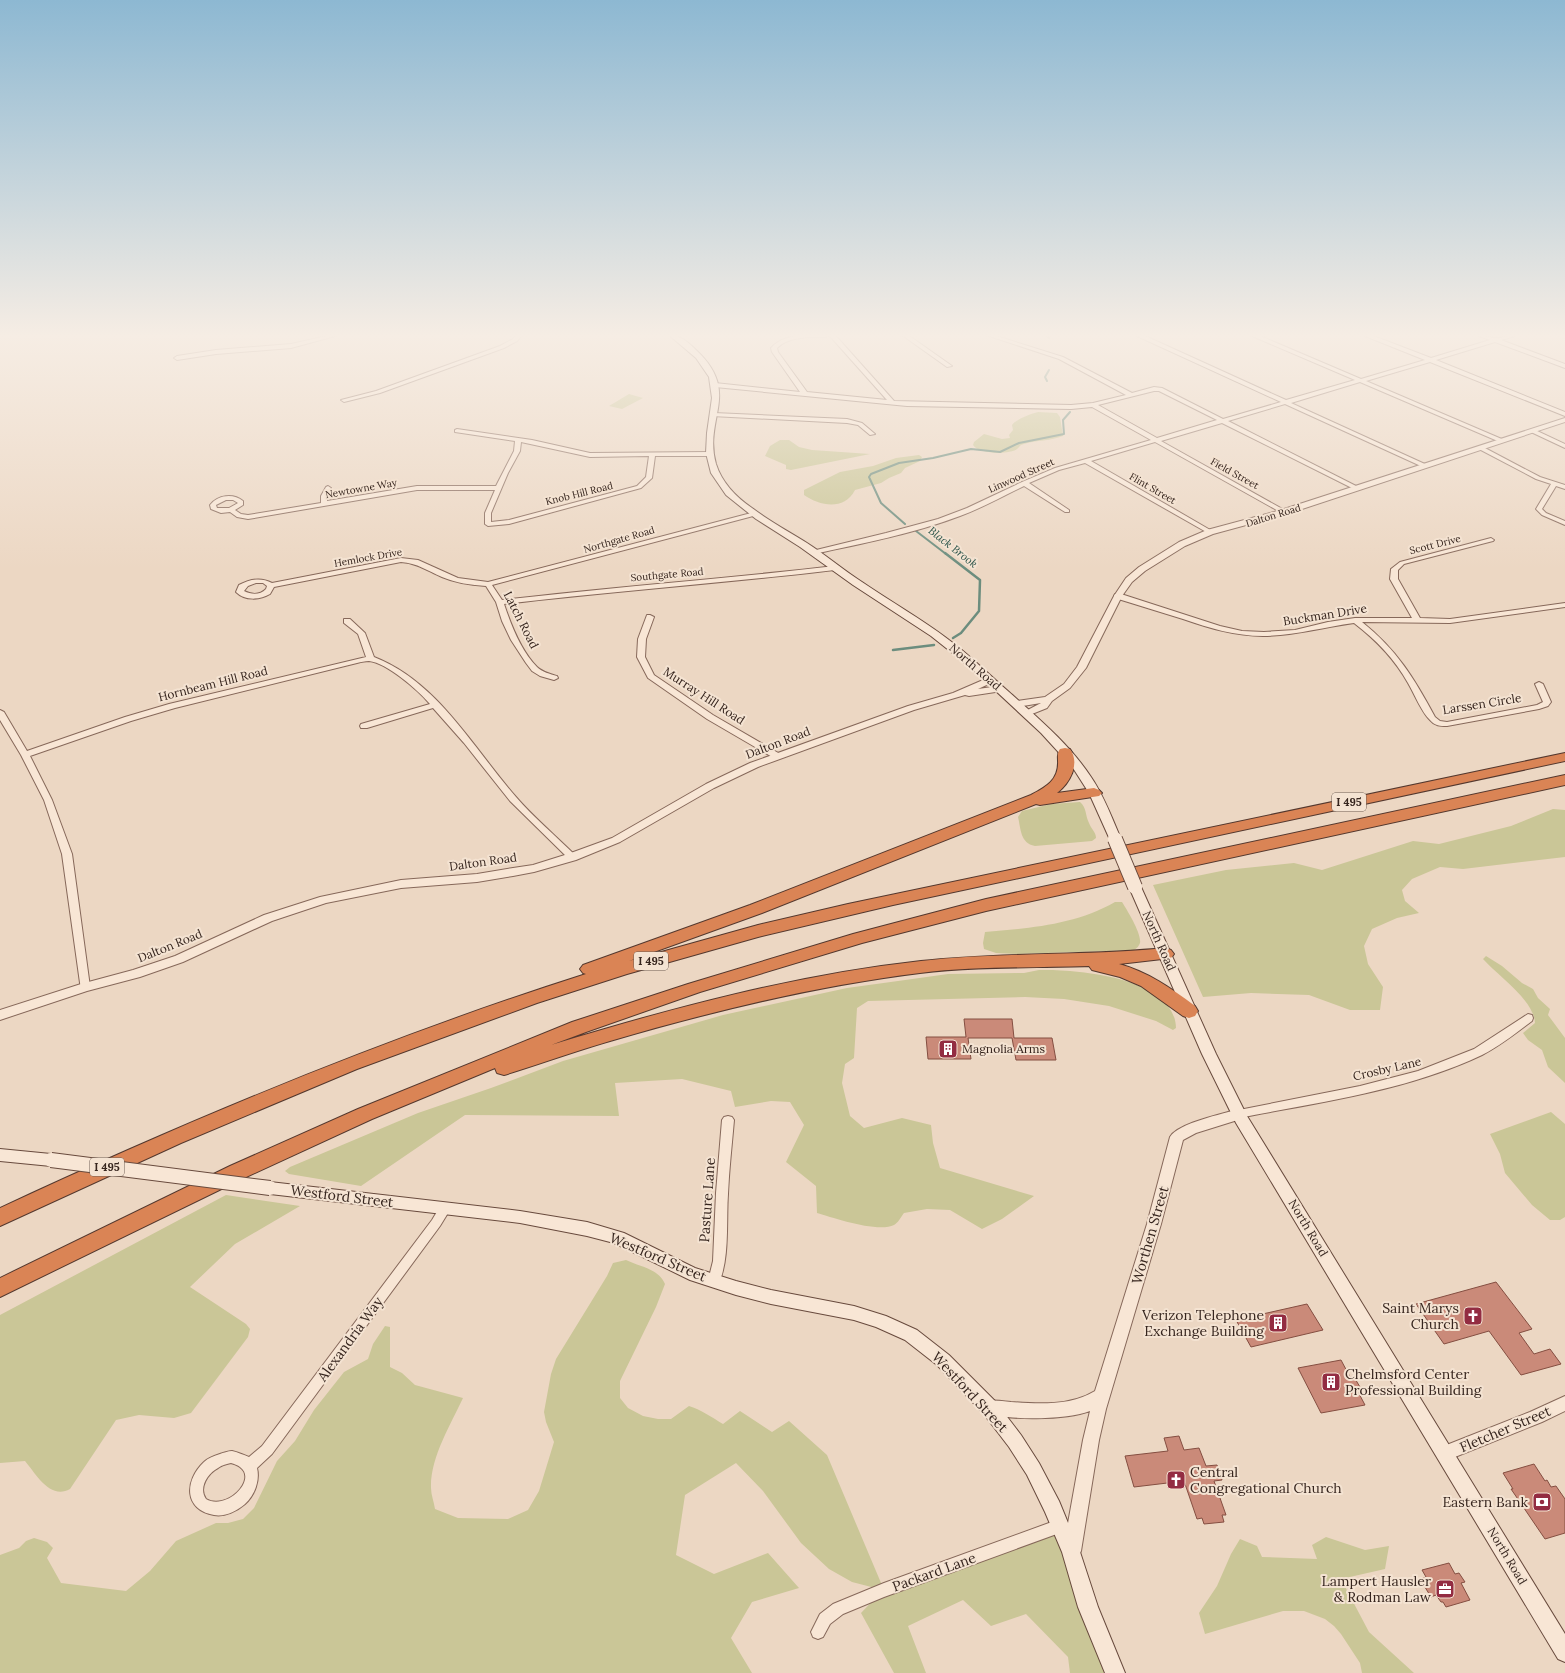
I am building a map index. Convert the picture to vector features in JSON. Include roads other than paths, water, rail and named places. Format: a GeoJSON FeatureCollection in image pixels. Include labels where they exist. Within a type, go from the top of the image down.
{"type":"FeatureCollection","features":[{"type":"Feature","properties":{"kind":"highway"},"geometry":{"type":"LineString","coordinates":[[370,1056],[471,1012],[756,909],[1021,804],[1050,791],[1062,780],[1067,767],[1065,752]]}},
{"type":"Feature","properties":{"kind":"highway","name":"I 495"},"geometry":{"type":"LineString","coordinates":[[0,1217],[76,1181],[213,1120],[370,1056],[463,1022],[596,978],[711,944],[801,920],[1565,755]]}},
{"type":"Feature","properties":{"kind":"highway","name":"I 495"},"geometry":{"type":"LineString","coordinates":[[0,1288],[237,1172],[365,1114],[475,1068],[609,1016],[747,970],[851,940],[986,905],[1565,780]]}},
{"type":"Feature","properties":{"kind":"highway"},"geometry":{"type":"LineString","coordinates":[[1021,804],[1051,798],[1094,793]]}},
{"type":"Feature","properties":{"kind":"highway"},"geometry":{"type":"LineString","coordinates":[[365,1114],[590,1039],[640,1024],[740,1000],[827,982],[921,967],[974,963],[1117,959],[1165,954]]}},
{"type":"Feature","properties":{"kind":"highway"},"geometry":{"type":"LineString","coordinates":[[1042,962],[1090,965],[1133,974],[1156,985],[1189,1011]]}},
{"type":"Feature","properties":{"kind":"main road","name":"North Road"},"geometry":{"type":"LineString","coordinates":[[714,415],[709,454],[712,466],[723,485],[736,499],[755,514],[935,634],[957,651],[1027,713],[1065,752],[1084,777],[1094,793],[1189,1011],[1239,1114],[1565,1652]]}},
{"type":"Feature","properties":{"kind":"main road","name":"Westford Street"},"geometry":{"type":"LineString","coordinates":[[0,1154],[534,1219],[587,1228],[618,1238],[676,1266],[714,1281],[771,1297],[854,1312],[890,1325],[924,1344],[943,1360],[989,1407],[1034,1470],[1072,1552],[1088,1607],[1115,1673]]}},
{"type":"Feature","properties":{"kind":"street","name":"Field Street"},"geometry":{"type":"LineString","coordinates":[[1108,413],[1284,512]]}},
{"type":"Feature","properties":{"kind":"street"},"geometry":{"type":"LineString","coordinates":[[1208,413],[1356,488]]}},
{"type":"Feature","properties":{"kind":"street","name":"Linwood Street"},"geometry":{"type":"LineString","coordinates":[[814,552],[948,518],[974,508],[1048,472],[1250,413]]}},
{"type":"Feature","properties":{"kind":"street"},"geometry":{"type":"LineString","coordinates":[[1311,413],[1425,466]]}},
{"type":"Feature","properties":{"kind":"street"},"geometry":{"type":"LineString","coordinates":[[1436,413],[1502,441]]}},
{"type":"Feature","properties":{"kind":"street"},"geometry":{"type":"LineString","coordinates":[[714,415],[847,420],[860,424],[872,434]]}},
{"type":"Feature","properties":{"kind":"street","name":"Dalton Road"},"geometry":{"type":"LineString","coordinates":[[1017,704],[1048,699],[1067,686],[1081,668],[1118,596],[1128,580],[1142,569],[1182,544],[1210,532],[1284,512],[1565,420]]}},
{"type":"Feature","properties":{"kind":"street"},"geometry":{"type":"LineString","coordinates":[[457,430],[538,443],[590,456],[709,454]]}},
{"type":"Feature","properties":{"kind":"street"},"geometry":{"type":"LineString","coordinates":[[1533,431],[1565,446]]}},
{"type":"Feature","properties":{"kind":"street"},"geometry":{"type":"LineString","coordinates":[[498,488],[517,451],[518,440]]}},
{"type":"Feature","properties":{"kind":"street"},"geometry":{"type":"LineString","coordinates":[[517,451],[538,443]]}},
{"type":"Feature","properties":{"kind":"street"},"geometry":{"type":"LineString","coordinates":[[1481,448],[1538,478],[1565,487]]}},
{"type":"Feature","properties":{"kind":"street","name":"Knob Hill Road"},"geometry":{"type":"LineString","coordinates":[[498,488],[487,518],[488,524],[509,522],[639,487],[648,478],[652,455]]}},
{"type":"Feature","properties":{"kind":"street","name":"Flint Street"},"geometry":{"type":"LineString","coordinates":[[1086,461],[1210,532]]}},
{"type":"Feature","properties":{"kind":"street"},"geometry":{"type":"LineString","coordinates":[[1024,484],[1067,511]]}},
{"type":"Feature","properties":{"kind":"street"},"geometry":{"type":"LineString","coordinates":[[1554,484],[1539,509],[1544,514],[1565,524]]}},
{"type":"Feature","properties":{"kind":"street","name":"Newtowne Way"},"geometry":{"type":"LineString","coordinates":[[231,510],[239,516],[248,518],[424,487],[498,488]]}},
{"type":"Feature","properties":{"kind":"street"},"geometry":{"type":"LineString","coordinates":[[324,504],[324,496],[328,488]]}},
{"type":"Feature","properties":{"kind":"street","name":"Northgate Road"},"geometry":{"type":"LineString","coordinates":[[488,584],[755,514]]}},
{"type":"Feature","properties":{"kind":"street","name":"Scott Drive"},"geometry":{"type":"LineString","coordinates":[[1417,620],[1394,579],[1395,569],[1402,563],[1491,540]]}},
{"type":"Feature","properties":{"kind":"street","name":"Hemlock Drive"},"geometry":{"type":"LineString","coordinates":[[271,585],[402,560],[424,564],[440,574],[452,578],[488,584]]}},
{"type":"Feature","properties":{"kind":"street","name":"Southgate Road"},"geometry":{"type":"LineString","coordinates":[[500,602],[614,589],[748,578],[835,568]]}},
{"type":"Feature","properties":{"kind":"street","name":"Latch Road"},"geometry":{"type":"LineString","coordinates":[[488,584],[500,602],[506,621],[515,640],[535,669],[554,678]]}},
{"type":"Feature","properties":{"kind":"street","name":"Buckman Drive"},"geometry":{"type":"LineString","coordinates":[[1118,596],[1218,628],[1242,633],[1281,634],[1355,620],[1460,621],[1565,605]]}},
{"type":"Feature","properties":{"kind":"street","name":"Murray Hill Road"},"geometry":{"type":"LineString","coordinates":[[650,617],[642,639],[641,657],[651,676],[710,717],[777,756]]}},
{"type":"Feature","properties":{"kind":"street","name":"Larssen Circle"},"geometry":{"type":"LineString","coordinates":[[1355,620],[1380,641],[1392,654],[1409,678],[1432,718],[1438,723],[1447,724],[1472,721],[1543,705],[1546,703],[1547,699],[1539,684]]}},
{"type":"Feature","properties":{"kind":"street"},"geometry":{"type":"LineString","coordinates":[[347,621],[361,634],[371,659],[401,674],[434,705],[454,726],[514,800],[572,857]]}},
{"type":"Feature","properties":{"kind":"street","name":"Hornbeam Hill Road"},"geometry":{"type":"LineString","coordinates":[[25,755],[128,719],[172,706],[357,661],[371,659]]}},
{"type":"Feature","properties":{"kind":"street","name":"Dalton Road"},"geometry":{"type":"LineString","coordinates":[[0,1015],[85,987],[136,974],[179,959],[268,918],[324,900],[401,884],[471,879],[513,872],[534,868],[572,857],[616,840],[710,786],[777,756],[911,708],[956,695],[990,680]]}},
{"type":"Feature","properties":{"kind":"street","name":"Dalton Road"},"geometry":{"type":"LineString","coordinates":[[956,695],[999,689]]}},
{"type":"Feature","properties":{"kind":"street","name":"Dalton Road"},"geometry":{"type":"LineString","coordinates":[[1027,713],[1044,706],[1048,699]]}},
{"type":"Feature","properties":{"kind":"street"},"geometry":{"type":"LineString","coordinates":[[364,726],[434,705]]}},
{"type":"Feature","properties":{"kind":"street"},"geometry":{"type":"LineString","coordinates":[[0,712],[25,755],[35,778],[48,800],[67,854],[85,987]]}},
{"type":"Feature","properties":{"kind":"street","name":"Crosby Lane"},"geometry":{"type":"LineString","coordinates":[[1239,1114],[1372,1087],[1430,1072],[1489,1046],[1528,1018]]}},
{"type":"Feature","properties":{"kind":"street","name":"Worthen Street"},"geometry":{"type":"LineString","coordinates":[[1072,1552],[1091,1440],[1102,1396],[1154,1224],[1177,1137],[1191,1129],[1239,1114]]}},
{"type":"Feature","properties":{"kind":"street","name":"Pasture Lane"},"geometry":{"type":"LineString","coordinates":[[714,1281],[719,1261],[722,1193],[728,1120]]}},
{"type":"Feature","properties":{"kind":"street","name":"Alexandria Way"},"geometry":{"type":"LineString","coordinates":[[249,1466],[267,1450],[301,1407],[436,1223],[445,1208]]}},
{"type":"Feature","properties":{"kind":"street"},"geometry":{"type":"LineString","coordinates":[[989,1407],[1019,1411],[1071,1407],[1087,1404],[1102,1396]]}},
{"type":"Feature","properties":{"kind":"street","name":"Fletcher Street"},"geometry":{"type":"LineString","coordinates":[[1445,1454],[1536,1417],[1565,1403]]}},
{"type":"Feature","properties":{"kind":"street","name":"Packard Lane"},"geometry":{"type":"LineString","coordinates":[[818,1632],[825,1619],[838,1609],[884,1590],[1060,1526]]}},
{"type":"Feature","properties":{"kind":"waterway","name":"Black Brook"},"geometry":{"type":"LineString","coordinates":[[905,524],[881,503],[869,477],[871,474],[899,463],[933,458],[971,449],[1000,452],[1019,443],[1064,434],[1063,420],[1069,413]]}},
{"type":"Feature","properties":{"kind":"waterway","name":"Black Brook"},"geometry":{"type":"LineString","coordinates":[[916,531],[946,554]]}},
{"type":"Feature","properties":{"kind":"waterway","name":"Black Brook"},"geometry":{"type":"LineString","coordinates":[[945,553],[980,580],[979,611],[961,633],[953,638]]}},
{"type":"Feature","properties":{"kind":"waterway","name":"Black Brook"},"geometry":{"type":"LineString","coordinates":[[893,650],[934,645]]}},
{"type":"Feature","properties":{"kind":"place","name":"Magnolia Arms"},"geometry":{"type":"Point","coordinates":[948,1049]}},
{"type":"Feature","properties":{"kind":"place","name":"Saint Marys Church"},"geometry":{"type":"Point","coordinates":[1473,1316]}},
{"type":"Feature","properties":{"kind":"place","name":"Verizon Telephone Exchange Building"},"geometry":{"type":"Point","coordinates":[1278,1323]}},
{"type":"Feature","properties":{"kind":"place","name":"Chelmsford Center Professional Building"},"geometry":{"type":"Point","coordinates":[1331,1382]}},
{"type":"Feature","properties":{"kind":"place","name":"Central Congregational Church"},"geometry":{"type":"Point","coordinates":[1176,1480]}},
{"type":"Feature","properties":{"kind":"place","name":"Eastern Bank"},"geometry":{"type":"Point","coordinates":[1542,1502]}},
{"type":"Feature","properties":{"kind":"place","name":"Lampert Hausler & Rodman Law"},"geometry":{"type":"Point","coordinates":[1445,1589]}}]}
